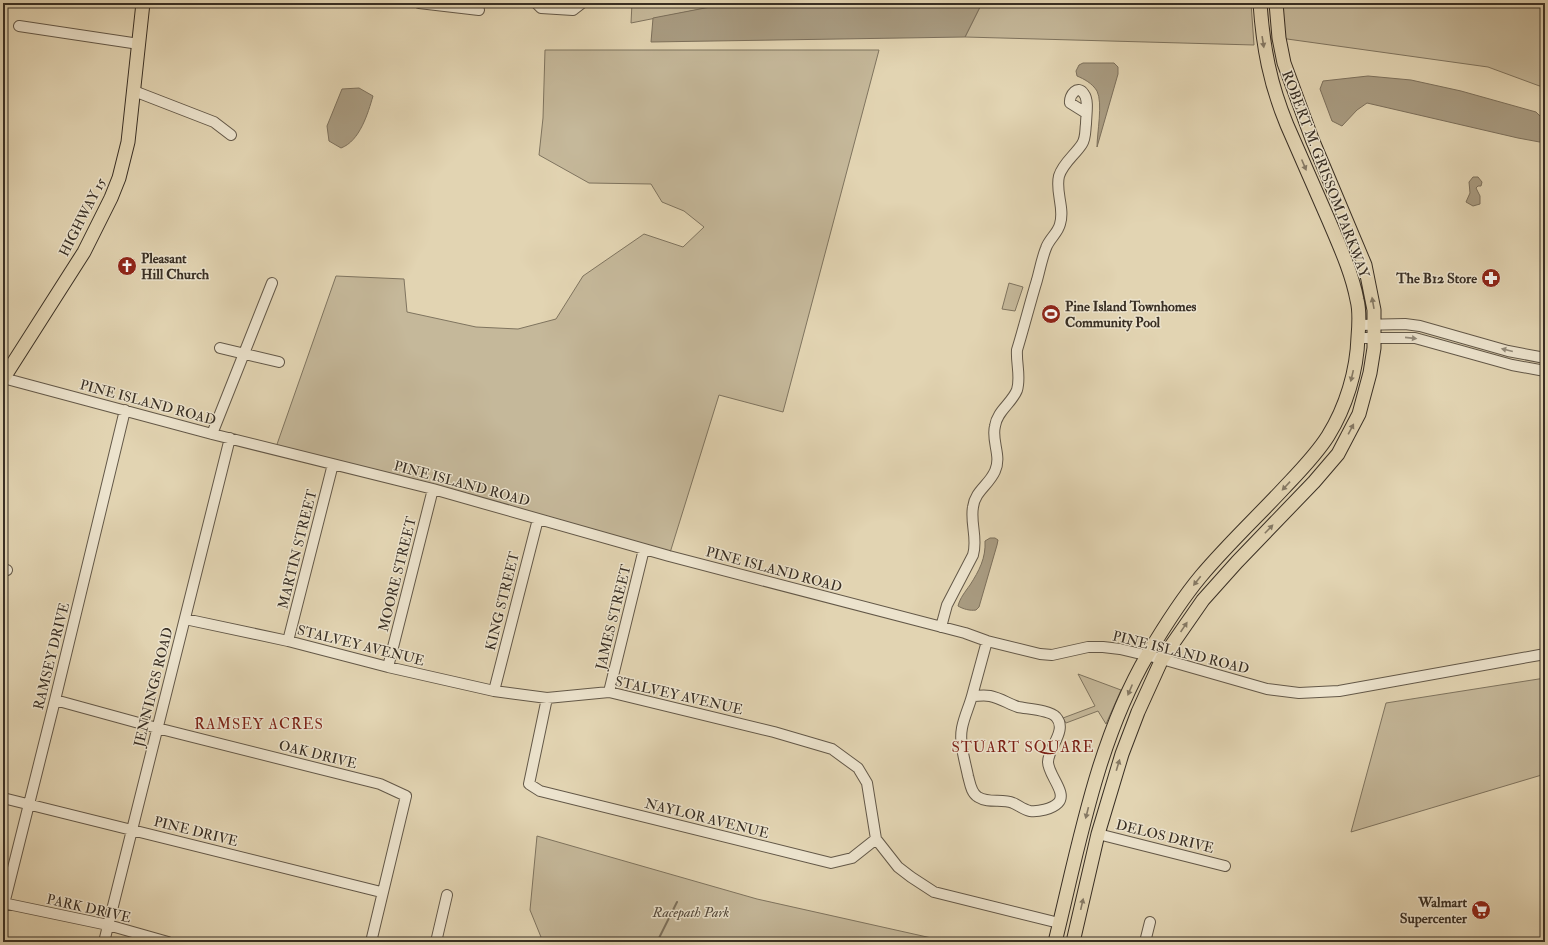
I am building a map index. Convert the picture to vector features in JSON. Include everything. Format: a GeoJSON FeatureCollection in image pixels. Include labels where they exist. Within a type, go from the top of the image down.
{"type":"FeatureCollection","features":[{"type":"Feature","properties":{"kind":"main road","name":"HIGHWAY 15"},"geometry":{"type":"LineString","coordinates":[[3,378],[84,252],[111,198],[119,178],[128,142],[143,3]]}},
{"type":"Feature","properties":{"kind":"main road","name":"ROBERT M. GRISSOM PARKWAY"},"geometry":{"type":"LineString","coordinates":[[1055,942],[1096,776],[1112,730],[1147,655],[1180,603],[1202,576],[1312,458],[1328,436],[1340,413],[1349,390],[1356,360],[1358,302],[1344,257],[1286,122],[1268,69],[1262,33],[1260,3]]}},
{"type":"Feature","properties":{"kind":"main road","name":"ROBERT M. GRISSOM PARKWAY"},"geometry":{"type":"LineString","coordinates":[[1075,942],[1098,834],[1112,785],[1138,712],[1162,659],[1203,600],[1237,562],[1314,482],[1338,454],[1359,414],[1370,374],[1375,324],[1374,310],[1365,265],[1312,139],[1284,63],[1279,38],[1276,3]]}},
{"type":"Feature","properties":{"kind":"main road"},"geometry":{"type":"LineString","coordinates":[[1096,776],[1103,776],[1107,778],[1112,785]]}},
{"type":"Feature","properties":{"kind":"street"},"geometry":{"type":"LineString","coordinates":[[419,3],[479,10]]}},
{"type":"Feature","properties":{"kind":"street"},"geometry":{"type":"LineString","coordinates":[[536,3],[541,8],[573,10],[582,3]]}},
{"type":"Feature","properties":{"kind":"street"},"geometry":{"type":"LineString","coordinates":[[19,26],[139,44]]}},
{"type":"Feature","properties":{"kind":"street"},"geometry":{"type":"LineString","coordinates":[[134,91],[214,122],[231,135]]}},
{"type":"Feature","properties":{"kind":"street"},"geometry":{"type":"LineString","coordinates":[[941,627],[947,605],[976,548],[973,507],[977,495],[991,478],[997,464],[998,456],[994,434],[995,423],[1017,390],[1019,375],[1016,358],[1017,350],[1046,246],[1057,232],[1061,220],[1058,186],[1059,177],[1064,167],[1082,144],[1085,134],[1086,113]]}},
{"type":"Feature","properties":{"kind":"street"},"geometry":{"type":"LineString","coordinates":[[212,434],[272,283]]}},
{"type":"Feature","properties":{"kind":"street"},"geometry":{"type":"LineString","coordinates":[[1358,332],[1375,324],[1405,324],[1420,326],[1508,351],[1545,358]]}},
{"type":"Feature","properties":{"kind":"street"},"geometry":{"type":"LineString","coordinates":[[1358,332],[1374,338],[1415,338],[1512,366],[1545,371]]}},
{"type":"Feature","properties":{"kind":"street"},"geometry":{"type":"LineString","coordinates":[[1453,349],[1455,336]]}},
{"type":"Feature","properties":{"kind":"street"},"geometry":{"type":"LineString","coordinates":[[220,348],[279,362]]}},
{"type":"Feature","properties":{"kind":"street","name":"PINE ISLAND ROAD"},"geometry":{"type":"LineString","coordinates":[[3,378],[212,434],[433,489],[644,549],[1040,654],[1052,656],[1088,647],[1103,647],[1147,655],[1267,689],[1299,693],[1338,690],[1545,654]]}},
{"type":"Feature","properties":{"kind":"street","name":"RAMSEY DRIVE"},"geometry":{"type":"LineString","coordinates":[[3,905],[56,700],[124,410]]}},
{"type":"Feature","properties":{"kind":"street","name":"JENNINGS ROAD"},"geometry":{"type":"LineString","coordinates":[[104,942],[230,438]]}},
{"type":"Feature","properties":{"kind":"street","name":"MARTIN STREET"},"geometry":{"type":"LineString","coordinates":[[288,641],[333,464]]}},
{"type":"Feature","properties":{"kind":"street","name":"MOORE STREET"},"geometry":{"type":"LineString","coordinates":[[388,667],[433,489]]}},
{"type":"Feature","properties":{"kind":"street","name":"KING STREET"},"geometry":{"type":"LineString","coordinates":[[494,691],[538,519]]}},
{"type":"Feature","properties":{"kind":"street","name":"JAMES STREET"},"geometry":{"type":"LineString","coordinates":[[609,692],[644,549]]}},
{"type":"Feature","properties":{"kind":"street","name":"STALVEY AVENUE"},"geometry":{"type":"LineString","coordinates":[[185,619],[288,641],[388,667],[494,691],[547,698],[609,692],[774,732],[832,749],[858,768],[868,783],[876,839]]}},
{"type":"Feature","properties":{"kind":"street"},"geometry":{"type":"LineString","coordinates":[[972,696],[982,695],[992,697],[1017,707],[1048,713],[1055,716],[1060,723],[1060,732],[1049,754],[1048,764],[1052,776],[1062,793],[1061,800],[1057,805],[1044,810],[1030,811],[1005,800],[986,801],[976,796],[972,790],[961,744],[961,728],[972,696],[987,640]]}},
{"type":"Feature","properties":{"kind":"street","name":"NAYLOR AVENUE"},"geometry":{"type":"LineString","coordinates":[[547,698],[529,784],[540,791],[831,862],[852,858],[876,839]]}},
{"type":"Feature","properties":{"kind":"street","name":"OAK DRIVE"},"geometry":{"type":"LineString","coordinates":[[56,700],[158,728],[380,784],[406,796],[381,892]]}},
{"type":"Feature","properties":{"kind":"street","name":"PINE DRIVE"},"geometry":{"type":"LineString","coordinates":[[3,798],[381,892]]}},
{"type":"Feature","properties":{"kind":"street","name":"DELOS DRIVE"},"geometry":{"type":"LineString","coordinates":[[1098,834],[1225,866]]}},
{"type":"Feature","properties":{"kind":"street"},"geometry":{"type":"LineString","coordinates":[[876,839],[898,867],[934,892],[1060,923]]}},
{"type":"Feature","properties":{"kind":"street"},"geometry":{"type":"LineString","coordinates":[[371,942],[381,892]]}},
{"type":"Feature","properties":{"kind":"street"},"geometry":{"type":"LineString","coordinates":[[436,942],[447,895]]}},
{"type":"Feature","properties":{"kind":"street","name":"PARK DRIVE"},"geometry":{"type":"LineString","coordinates":[[3,905],[108,925],[168,942]]}},
{"type":"Feature","properties":{"kind":"street"},"geometry":{"type":"LineString","coordinates":[[1145,942],[1150,922]]}},
{"type":"Feature","properties":{"kind":"green space"},"geometry":{"type":"Polygon","coordinates":[[[632,3],[731,3],[631,23],[632,3]]]}},
{"type":"Feature","properties":{"kind":"green space"},"geometry":{"type":"Polygon","coordinates":[[[982,3],[1251,3],[1254,45],[965,37],[982,3]]]}},
{"type":"Feature","properties":{"kind":"green space"},"geometry":{"type":"Polygon","coordinates":[[[1276,3],[1545,3],[1545,88],[1488,67],[1280,38],[1276,3]]]}},
{"type":"Feature","properties":{"kind":"green space"},"geometry":{"type":"Polygon","coordinates":[[[545,50],[879,50],[783,412],[719,395],[669,556],[275,450],[336,276],[404,279],[407,312],[476,327],[518,329],[556,319],[583,276],[644,234],[683,247],[704,227],[684,211],[662,202],[651,184],[589,183],[539,155],[543,118],[545,50]]]}},
{"type":"Feature","properties":{"kind":"green space"},"geometry":{"type":"Polygon","coordinates":[[[1009,283],[1023,287],[1015,311],[1002,309],[1009,283]]]}},
{"type":"Feature","properties":{"kind":"green space","name":"STUART SQUARE"},"geometry":{"type":"Polygon","coordinates":[[[1078,674],[1121,690],[1106,724],[1098,711],[1066,723],[1063,718],[1095,706],[1078,674]]]}},
{"type":"Feature","properties":{"kind":"green space"},"geometry":{"type":"Polygon","coordinates":[[[1545,678],[1545,774],[1351,832],[1386,703],[1545,678]]]}},
{"type":"Feature","properties":{"kind":"green space","name":"Racepath Park"},"geometry":{"type":"Polygon","coordinates":[[[537,836],[757,899],[936,939],[932,942],[543,942],[530,910],[537,836]]]}},
{"type":"Feature","properties":{"kind":"shaded area"},"geometry":{"type":"Polygon","coordinates":[[[731,3],[982,3],[965,37],[651,42],[653,18],[731,3]]]}},
{"type":"Feature","properties":{"kind":"shaded area"},"geometry":{"type":"Polygon","coordinates":[[[1083,63],[1114,63],[1118,67],[1118,74],[1097,147],[1100,110],[1099,96],[1093,86],[1077,76],[1076,71],[1079,65],[1083,63]]]}},
{"type":"Feature","properties":{"kind":"shaded area"},"geometry":{"type":"Polygon","coordinates":[[[1368,76],[1411,80],[1461,91],[1536,112],[1545,121],[1545,143],[1367,103],[1357,110],[1342,126],[1332,121],[1320,89],[1323,81],[1368,76]]]}},
{"type":"Feature","properties":{"kind":"shaded area"},"geometry":{"type":"Polygon","coordinates":[[[359,88],[373,96],[371,103],[366,118],[358,133],[348,144],[341,148],[329,141],[327,126],[342,89],[359,88]]]}},
{"type":"Feature","properties":{"kind":"shaded area"},"geometry":{"type":"Polygon","coordinates":[[[1473,177],[1478,177],[1482,182],[1481,186],[1476,188],[1480,196],[1480,204],[1473,206],[1466,202],[1470,193],[1469,182],[1473,177]]]}},
{"type":"Feature","properties":{"kind":"shaded area"},"geometry":{"type":"Polygon","coordinates":[[[990,538],[995,538],[998,540],[979,607],[976,610],[962,608],[958,606],[959,603],[979,569],[983,559],[985,541],[990,538]]]}},
{"type":"Feature","properties":{"kind":"waterway"},"geometry":{"type":"LineString","coordinates":[[657,942],[677,902]]}},
{"type":"Feature","properties":{"kind":"place","name":"Pleasant Hill Church"},"geometry":{"type":"Point","coordinates":[127,266]}},
{"type":"Feature","properties":{"kind":"place","name":"The B12 Store"},"geometry":{"type":"Point","coordinates":[1491,278]}},
{"type":"Feature","properties":{"kind":"place","name":"Pine Island Townhomes Community Pool"},"geometry":{"type":"Point","coordinates":[1051,314]}},
{"type":"Feature","properties":{"kind":"place","name":"Walmart Supercenter"},"geometry":{"type":"Point","coordinates":[1481,910]}},
{"type":"Feature","properties":{"kind":"district","name":"RAMSEY ACRES"},"geometry":{"type":"Point","coordinates":[259,724]}},
{"type":"Feature","properties":{"kind":"district","name":"STUART SQUARE"},"geometry":{"type":"Point","coordinates":[1023,747]}}]}
